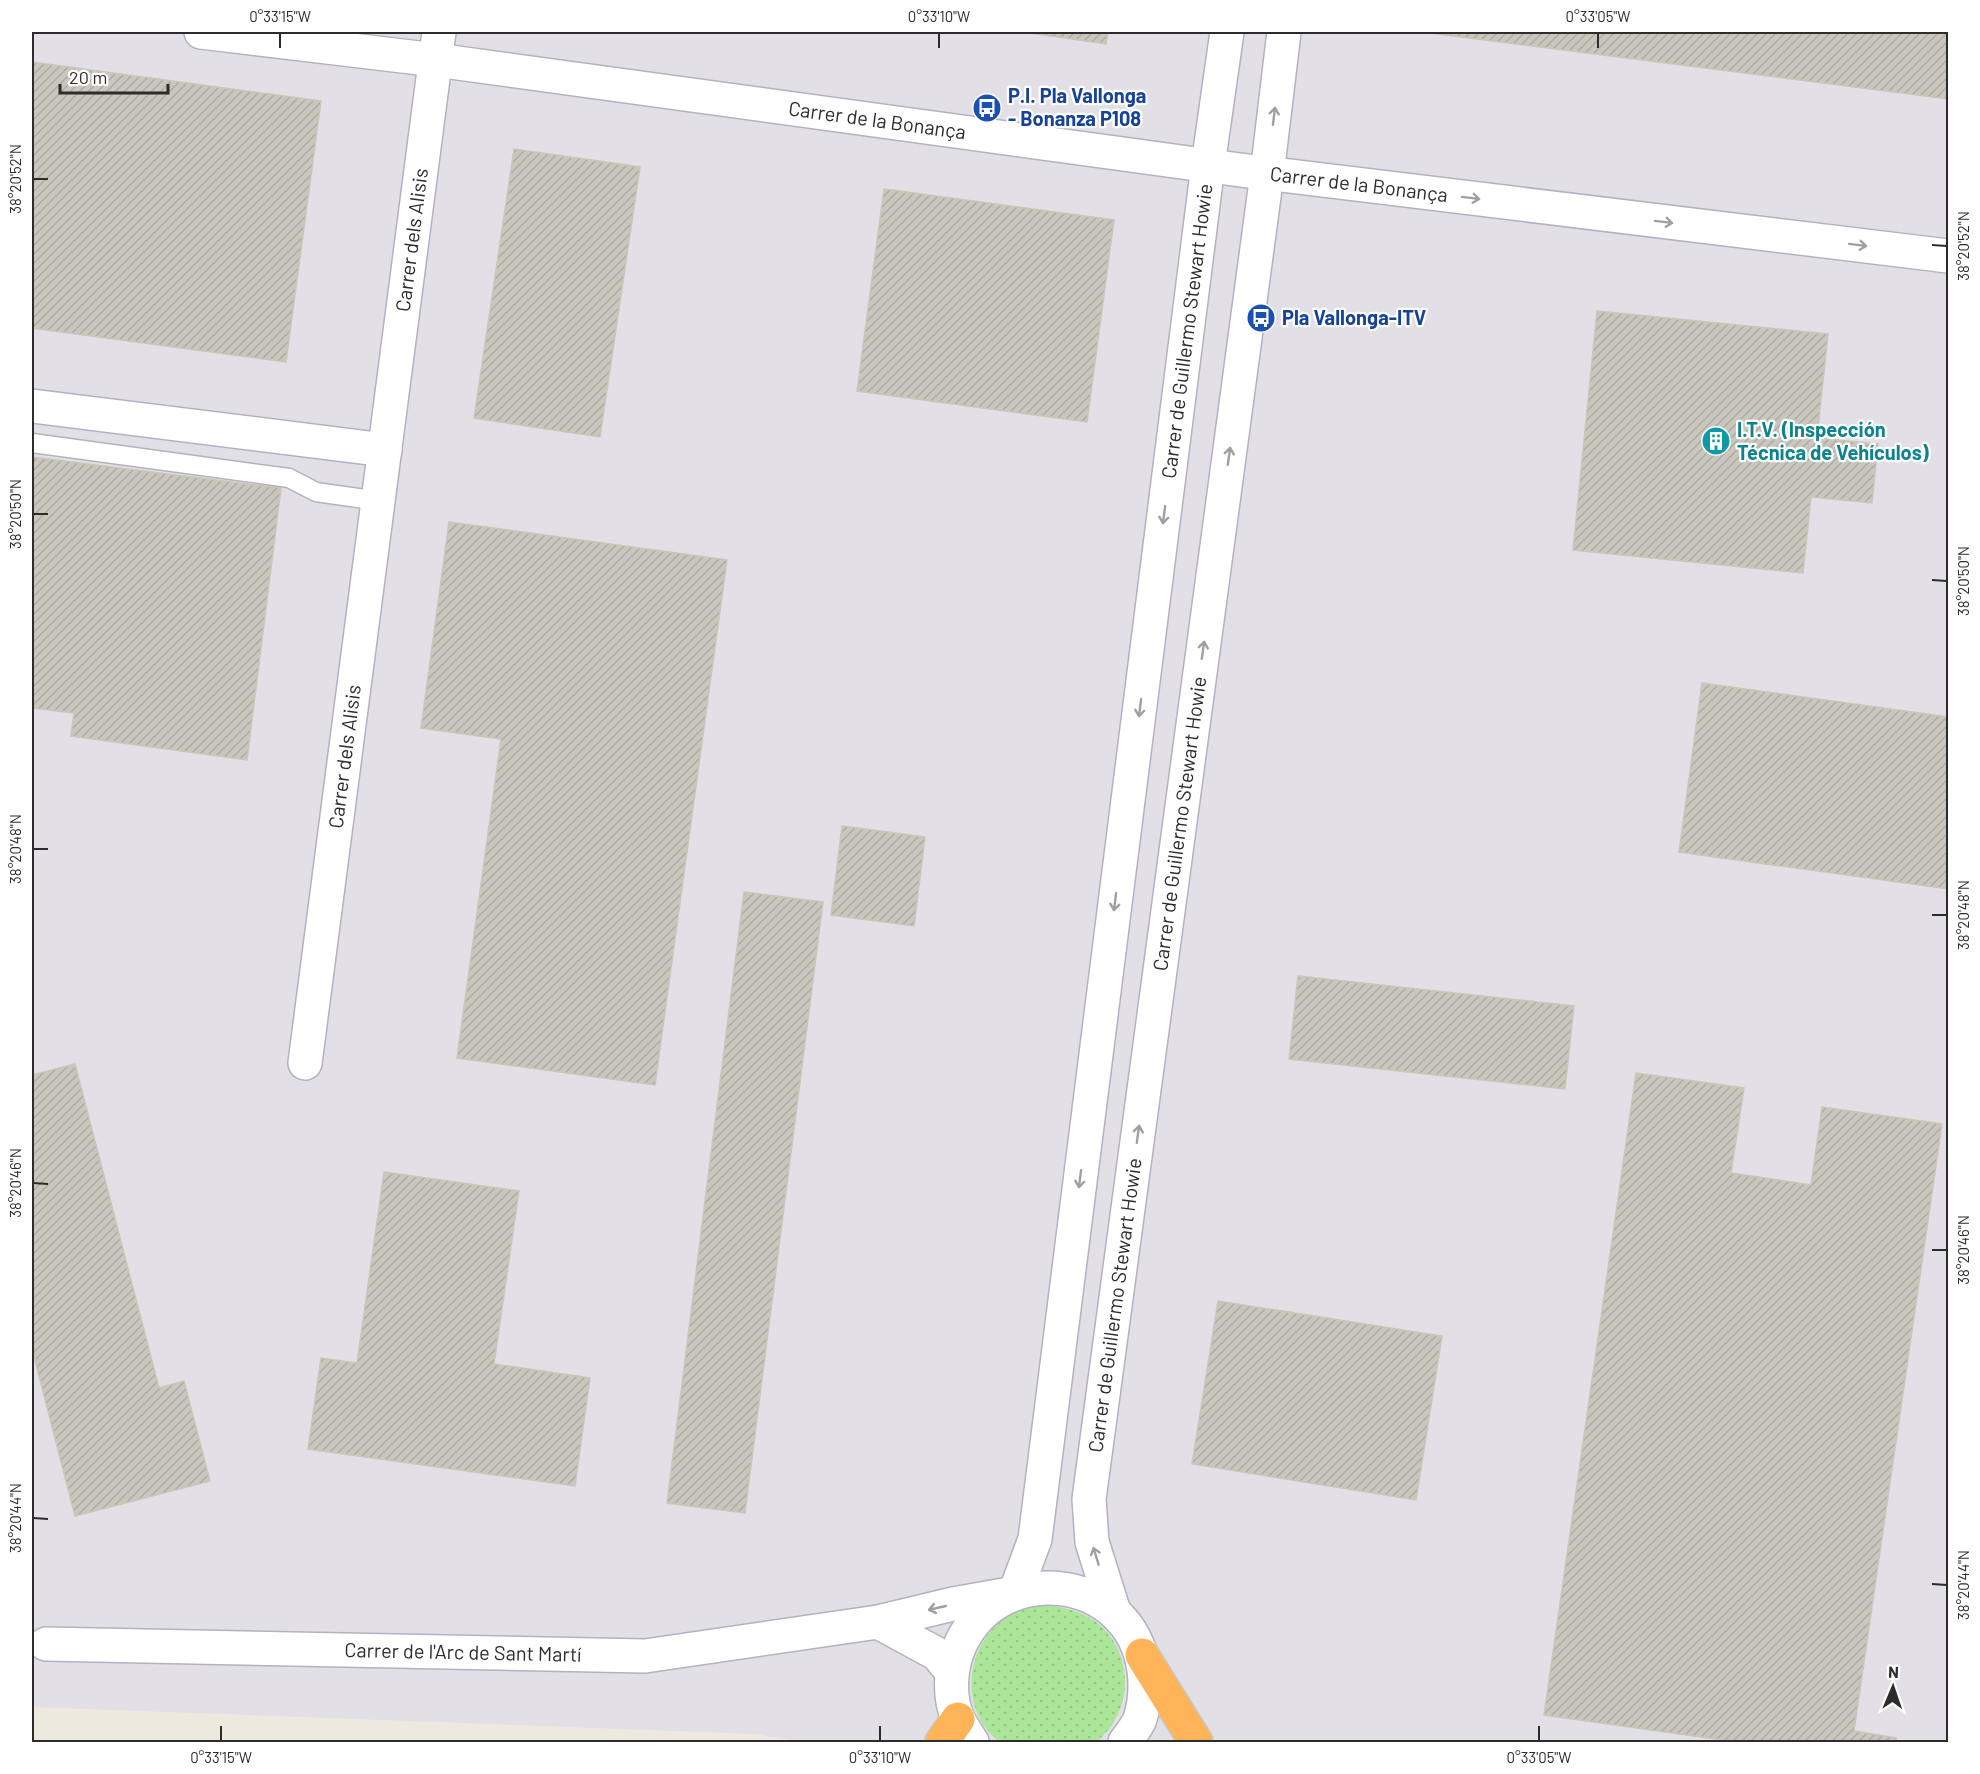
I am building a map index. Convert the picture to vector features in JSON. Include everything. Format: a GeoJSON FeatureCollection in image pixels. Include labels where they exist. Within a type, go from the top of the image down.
{"type":"FeatureCollection","features":[{"type":"Feature","properties":{"kind":"highway"},"geometry":{"type":"LineString","coordinates":[[1142,1655],[1196,1743]]}},
{"type":"Feature","properties":{"kind":"street","name":"Carrer de la Bonança"},"geometry":{"type":"LineString","coordinates":[[201,32],[437,46],[1267,174],[1948,256]]}},
{"type":"Feature","properties":{"kind":"street","name":"Carrer de Guillermo Stewart Howie"},"geometry":{"type":"LineString","coordinates":[[1015,1593],[1035,1539],[1041,1496],[1208,165],[1227,32]]}},
{"type":"Feature","properties":{"kind":"street","name":"Carrer de Guillermo Stewart Howie"},"geometry":{"type":"LineString","coordinates":[[1114,1612],[1092,1542],[1089,1499],[1267,174],[1284,32]]}},
{"type":"Feature","properties":{"kind":"street","name":"Carrer dels Alisis"},"geometry":{"type":"LineString","coordinates":[[305,1063],[437,46]]}},
{"type":"Feature","properties":{"kind":"street"},"geometry":{"type":"LineString","coordinates":[[32,406],[385,450]]}},
{"type":"Feature","properties":{"kind":"street","name":"Carrer de l'Arc de Sant Martí"},"geometry":{"type":"LineString","coordinates":[[46,1644],[645,1656],[878,1622],[953,1604],[1036,1588],[1057,1587],[1077,1592],[1097,1600],[1114,1612]]}},
{"type":"Feature","properties":{"kind":"street"},"geometry":{"type":"LineString","coordinates":[[958,1735],[952,1688],[952,1672],[957,1652],[966,1632],[980,1616],[996,1603],[1015,1593]]}},
{"type":"Feature","properties":{"kind":"street"},"geometry":{"type":"LineString","coordinates":[[1114,1612],[1126,1625],[1142,1655],[1146,1688],[1139,1720],[1125,1743]]}},
{"type":"Feature","properties":{"kind":"street"},"geometry":{"type":"LineString","coordinates":[[878,1622],[937,1654],[952,1672]]}},
{"type":"Feature","properties":{"kind":"lane"},"geometry":{"type":"LineString","coordinates":[[32,443],[289,478],[316,492],[379,501]]}},
{"type":"Feature","properties":{"kind":"shaded area"},"geometry":{"type":"Polygon","coordinates":[[[32,32],[1948,32],[1948,1742],[804,1742],[755,1734],[32,1707],[32,32]]]}},
{"type":"Feature","properties":{"kind":"green space"},"geometry":{"type":"Polygon","coordinates":[[[1046,1605],[1076,1612],[1096,1622],[1113,1640],[1120,1655],[1125,1686],[1122,1702],[1117,1717],[1096,1742],[1000,1742],[986,1729],[977,1713],[972,1696],[972,1678],[975,1661],[982,1644],[993,1629],[1007,1617],[1016,1612],[1046,1605]]]}},
{"type":"Feature","properties":{"kind":"building"},"geometry":{"type":"Polygon","coordinates":[[[1023,32],[1108,32],[1106,44],[1023,32]]]}},
{"type":"Feature","properties":{"kind":"building"},"geometry":{"type":"Polygon","coordinates":[[[1422,32],[1948,32],[1948,99],[1422,32]]]}},
{"type":"Feature","properties":{"kind":"building"},"geometry":{"type":"Polygon","coordinates":[[[32,62],[321,101],[286,362],[32,328],[32,62]]]}},
{"type":"Feature","properties":{"kind":"building"},"geometry":{"type":"Polygon","coordinates":[[[514,149],[640,167],[600,437],[474,418],[514,149]]]}},
{"type":"Feature","properties":{"kind":"building"},"geometry":{"type":"Polygon","coordinates":[[[884,189],[1114,220],[1087,422],[857,391],[884,189]]]}},
{"type":"Feature","properties":{"kind":"building","name":"I.T.V. (Inspección Técnica de Vehículos)"},"geometry":{"type":"Polygon","coordinates":[[[1597,311],[1828,334],[1817,438],[1878,444],[1872,503],[1811,497],[1803,573],[1573,550],[1597,311]]]}},
{"type":"Feature","properties":{"kind":"building"},"geometry":{"type":"Polygon","coordinates":[[[32,457],[281,488],[247,760],[71,736],[74,713],[32,708],[32,457]]]}},
{"type":"Feature","properties":{"kind":"building"},"geometry":{"type":"Polygon","coordinates":[[[449,522],[727,560],[655,1085],[457,1058],[501,739],[421,728],[449,522]]]}},
{"type":"Feature","properties":{"kind":"building"},"geometry":{"type":"Polygon","coordinates":[[[1702,683],[1948,717],[1948,889],[1679,852],[1702,683]]]}},
{"type":"Feature","properties":{"kind":"building"},"geometry":{"type":"Polygon","coordinates":[[[842,826],[925,837],[914,926],[831,915],[842,826]]]}},
{"type":"Feature","properties":{"kind":"building"},"geometry":{"type":"Polygon","coordinates":[[[744,892],[823,902],[745,1513],[667,1503],[744,892]]]}},
{"type":"Feature","properties":{"kind":"building"},"geometry":{"type":"Polygon","coordinates":[[[1298,976],[1574,1006],[1565,1089],[1289,1059],[1298,976]]]}},
{"type":"Feature","properties":{"kind":"building"},"geometry":{"type":"Polygon","coordinates":[[[75,1064],[159,1388],[184,1381],[210,1481],[75,1516],[32,1349],[32,1075],[75,1064]]]}},
{"type":"Feature","properties":{"kind":"building"},"geometry":{"type":"Polygon","coordinates":[[[1636,1073],[1744,1088],[1731,1173],[1811,1185],[1822,1107],[1942,1124],[1854,1731],[1896,1738],[1896,1742],[1737,1742],[1544,1715],[1636,1073]]]}},
{"type":"Feature","properties":{"kind":"building"},"geometry":{"type":"Polygon","coordinates":[[[384,1172],[519,1191],[494,1364],[590,1378],[575,1486],[308,1449],[321,1358],[357,1363],[384,1172]]]}},
{"type":"Feature","properties":{"kind":"building"},"geometry":{"type":"Polygon","coordinates":[[[1218,1301],[1442,1336],[1416,1500],[1192,1464],[1218,1301]]]}},
{"type":"Feature","properties":{"kind":"place","name":"P.I. Pla Vallonga - Bonanza P108"},"geometry":{"type":"Point","coordinates":[987,108]}},
{"type":"Feature","properties":{"kind":"place","name":"Pla Vallonga-ITV"},"geometry":{"type":"Point","coordinates":[1261,318]}},
{"type":"Feature","properties":{"kind":"place","name":"I.T.V. (Inspección Técnica de Vehículos)"},"geometry":{"type":"Point","coordinates":[1716,441]}}]}
